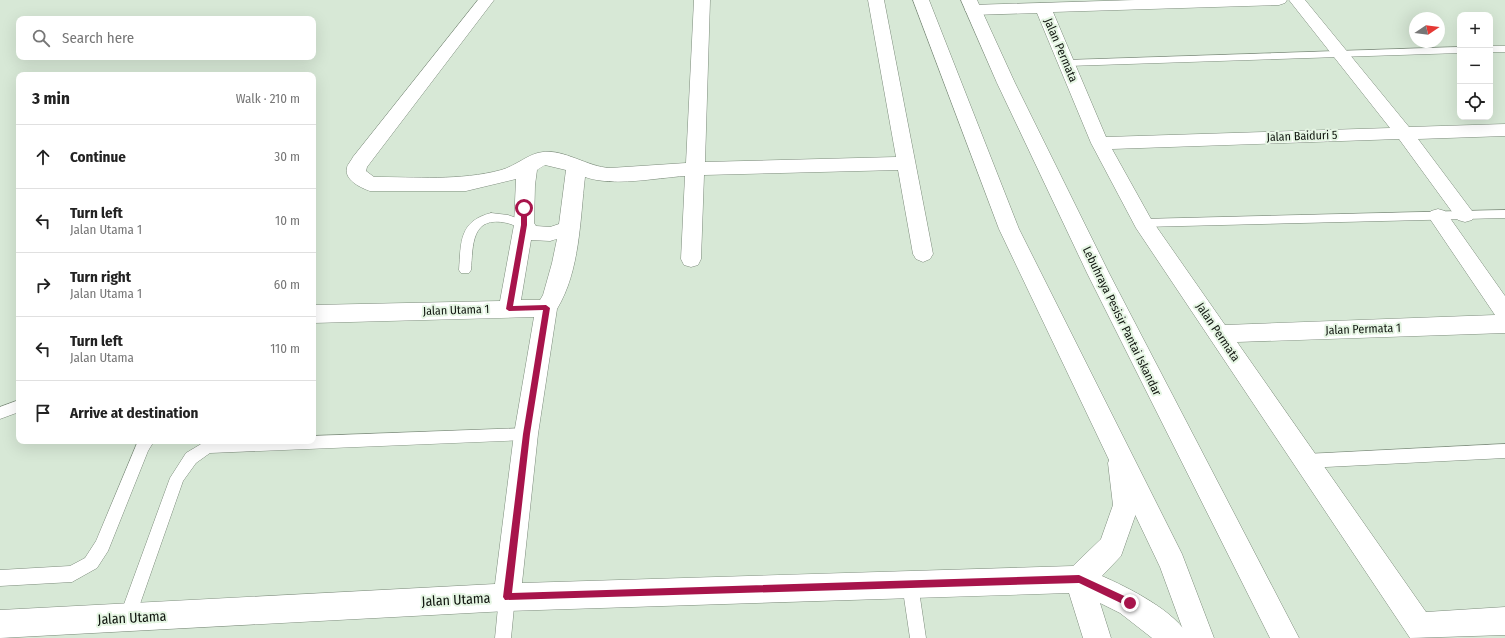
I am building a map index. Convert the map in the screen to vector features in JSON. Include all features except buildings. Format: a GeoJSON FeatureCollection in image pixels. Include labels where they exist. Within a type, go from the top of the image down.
{"type":"FeatureCollection","features":[{"type":"Feature","properties":{"kind":"main road"},"geometry":{"type":"LineString","coordinates":[[486,0],[356,168],[356,174],[370,184],[466,184],[506,176],[528,168],[534,162],[543,158],[556,159],[576,168],[596,174],[610,175],[694,169],[907,163]]}},
{"type":"Feature","properties":{"kind":"main road"},"geometry":{"type":"LineString","coordinates":[[691,259],[702,0]]}},
{"type":"Feature","properties":{"kind":"main road"},"geometry":{"type":"LineString","coordinates":[[876,0],[923,254]]}},
{"type":"Feature","properties":{"kind":"main road"},"geometry":{"type":"LineString","coordinates":[[921,0],[1009,229],[1172,564],[1200,638]]}},
{"type":"Feature","properties":{"kind":"main road"},"geometry":{"type":"LineString","coordinates":[[971,5],[1043,8],[1279,0]]}},
{"type":"Feature","properties":{"kind":"main road"},"geometry":{"type":"LineString","coordinates":[[1297,0],[1404,133],[1465,215]]}},
{"type":"Feature","properties":{"kind":"main road","name":"Lebuhraya Pesisir Pantai Iskandar"},"geometry":{"type":"LineString","coordinates":[[971,5],[1121,320],[1200,478],[1285,638]]}},
{"type":"Feature","properties":{"kind":"main road","name":"Jalan Permata"},"geometry":{"type":"LineString","coordinates":[[1043,8],[1068,62],[1100,143],[1143,223],[1422,632]]}},
{"type":"Feature","properties":{"kind":"main road","name":"Jalan Baiduri 5"},"geometry":{"type":"LineString","coordinates":[[1100,143],[1505,130]]}},
{"type":"Feature","properties":{"kind":"main road"},"geometry":{"type":"LineString","coordinates":[[509,309],[524,225],[525,185],[528,168]]}},
{"type":"Feature","properties":{"kind":"main road"},"geometry":{"type":"LineString","coordinates":[[507,597],[526,434],[546,308],[552,302],[557,290],[568,228],[576,168]]}},
{"type":"Feature","properties":{"kind":"main road"},"geometry":{"type":"LineString","coordinates":[[1438,216],[1505,313]]}},
{"type":"Feature","properties":{"kind":"main road"},"geometry":{"type":"LineString","coordinates":[[524,225],[531,233],[550,234],[568,228]]}},
{"type":"Feature","properties":{"kind":"main road","name":"Jalan Utama 1"},"geometry":{"type":"LineString","coordinates":[[316,314],[546,308]]}},
{"type":"Feature","properties":{"kind":"main road","name":"Jalan Permata 1"},"geometry":{"type":"LineString","coordinates":[[1220,334],[1505,324]]}},
{"type":"Feature","properties":{"kind":"main road"},"geometry":{"type":"LineString","coordinates":[[1097,638],[1079,579],[1112,547],[1126,504],[1120,459]]}},
{"type":"Feature","properties":{"kind":"main road","name":"Jalan Utama"},"geometry":{"type":"LineString","coordinates":[[0,624],[507,597],[1079,579],[1130,603],[1175,638]]}},
{"type":"Feature","properties":{"kind":"main road"},"geometry":{"type":"LineString","coordinates":[[1422,632],[1505,621]]}},
{"type":"Feature","properties":{"kind":"lane"},"geometry":{"type":"LineString","coordinates":[[1493,49],[1505,49]]}},
{"type":"Feature","properties":{"kind":"lane"},"geometry":{"type":"LineString","coordinates":[[1068,62],[1457,50]]}},
{"type":"Feature","properties":{"kind":"lane"},"geometry":{"type":"LineString","coordinates":[[1143,223],[1505,214]]}},
{"type":"Feature","properties":{"kind":"lane"},"geometry":{"type":"LineString","coordinates":[[465,270],[468,238],[476,225],[487,218],[498,216],[513,219],[524,225]]}},
{"type":"Feature","properties":{"kind":"lane"},"geometry":{"type":"LineString","coordinates":[[0,413],[16,407]]}},
{"type":"Feature","properties":{"kind":"lane"},"geometry":{"type":"LineString","coordinates":[[316,441],[526,434]]}},
{"type":"Feature","properties":{"kind":"lane"},"geometry":{"type":"LineString","coordinates":[[0,578],[72,574],[91,563],[102,546],[144,444]]}},
{"type":"Feature","properties":{"kind":"lane"},"geometry":{"type":"LineString","coordinates":[[127,618],[177,478],[191,458],[208,444]]}},
{"type":"Feature","properties":{"kind":"lane"},"geometry":{"type":"LineString","coordinates":[[1306,461],[1505,451]]}},
{"type":"Feature","properties":{"kind":"lane"},"geometry":{"type":"LineString","coordinates":[[910,584],[918,638]]}},
{"type":"Feature","properties":{"kind":"lane"},"geometry":{"type":"LineString","coordinates":[[503,638],[507,597]]}},
{"type":"Feature","properties":{"kind":"route"},"geometry":{"type":"LineString","coordinates":[[524,208],[524,225],[509,309],[546,308],[526,434],[507,597],[1079,579],[1130,603]]}}]}
